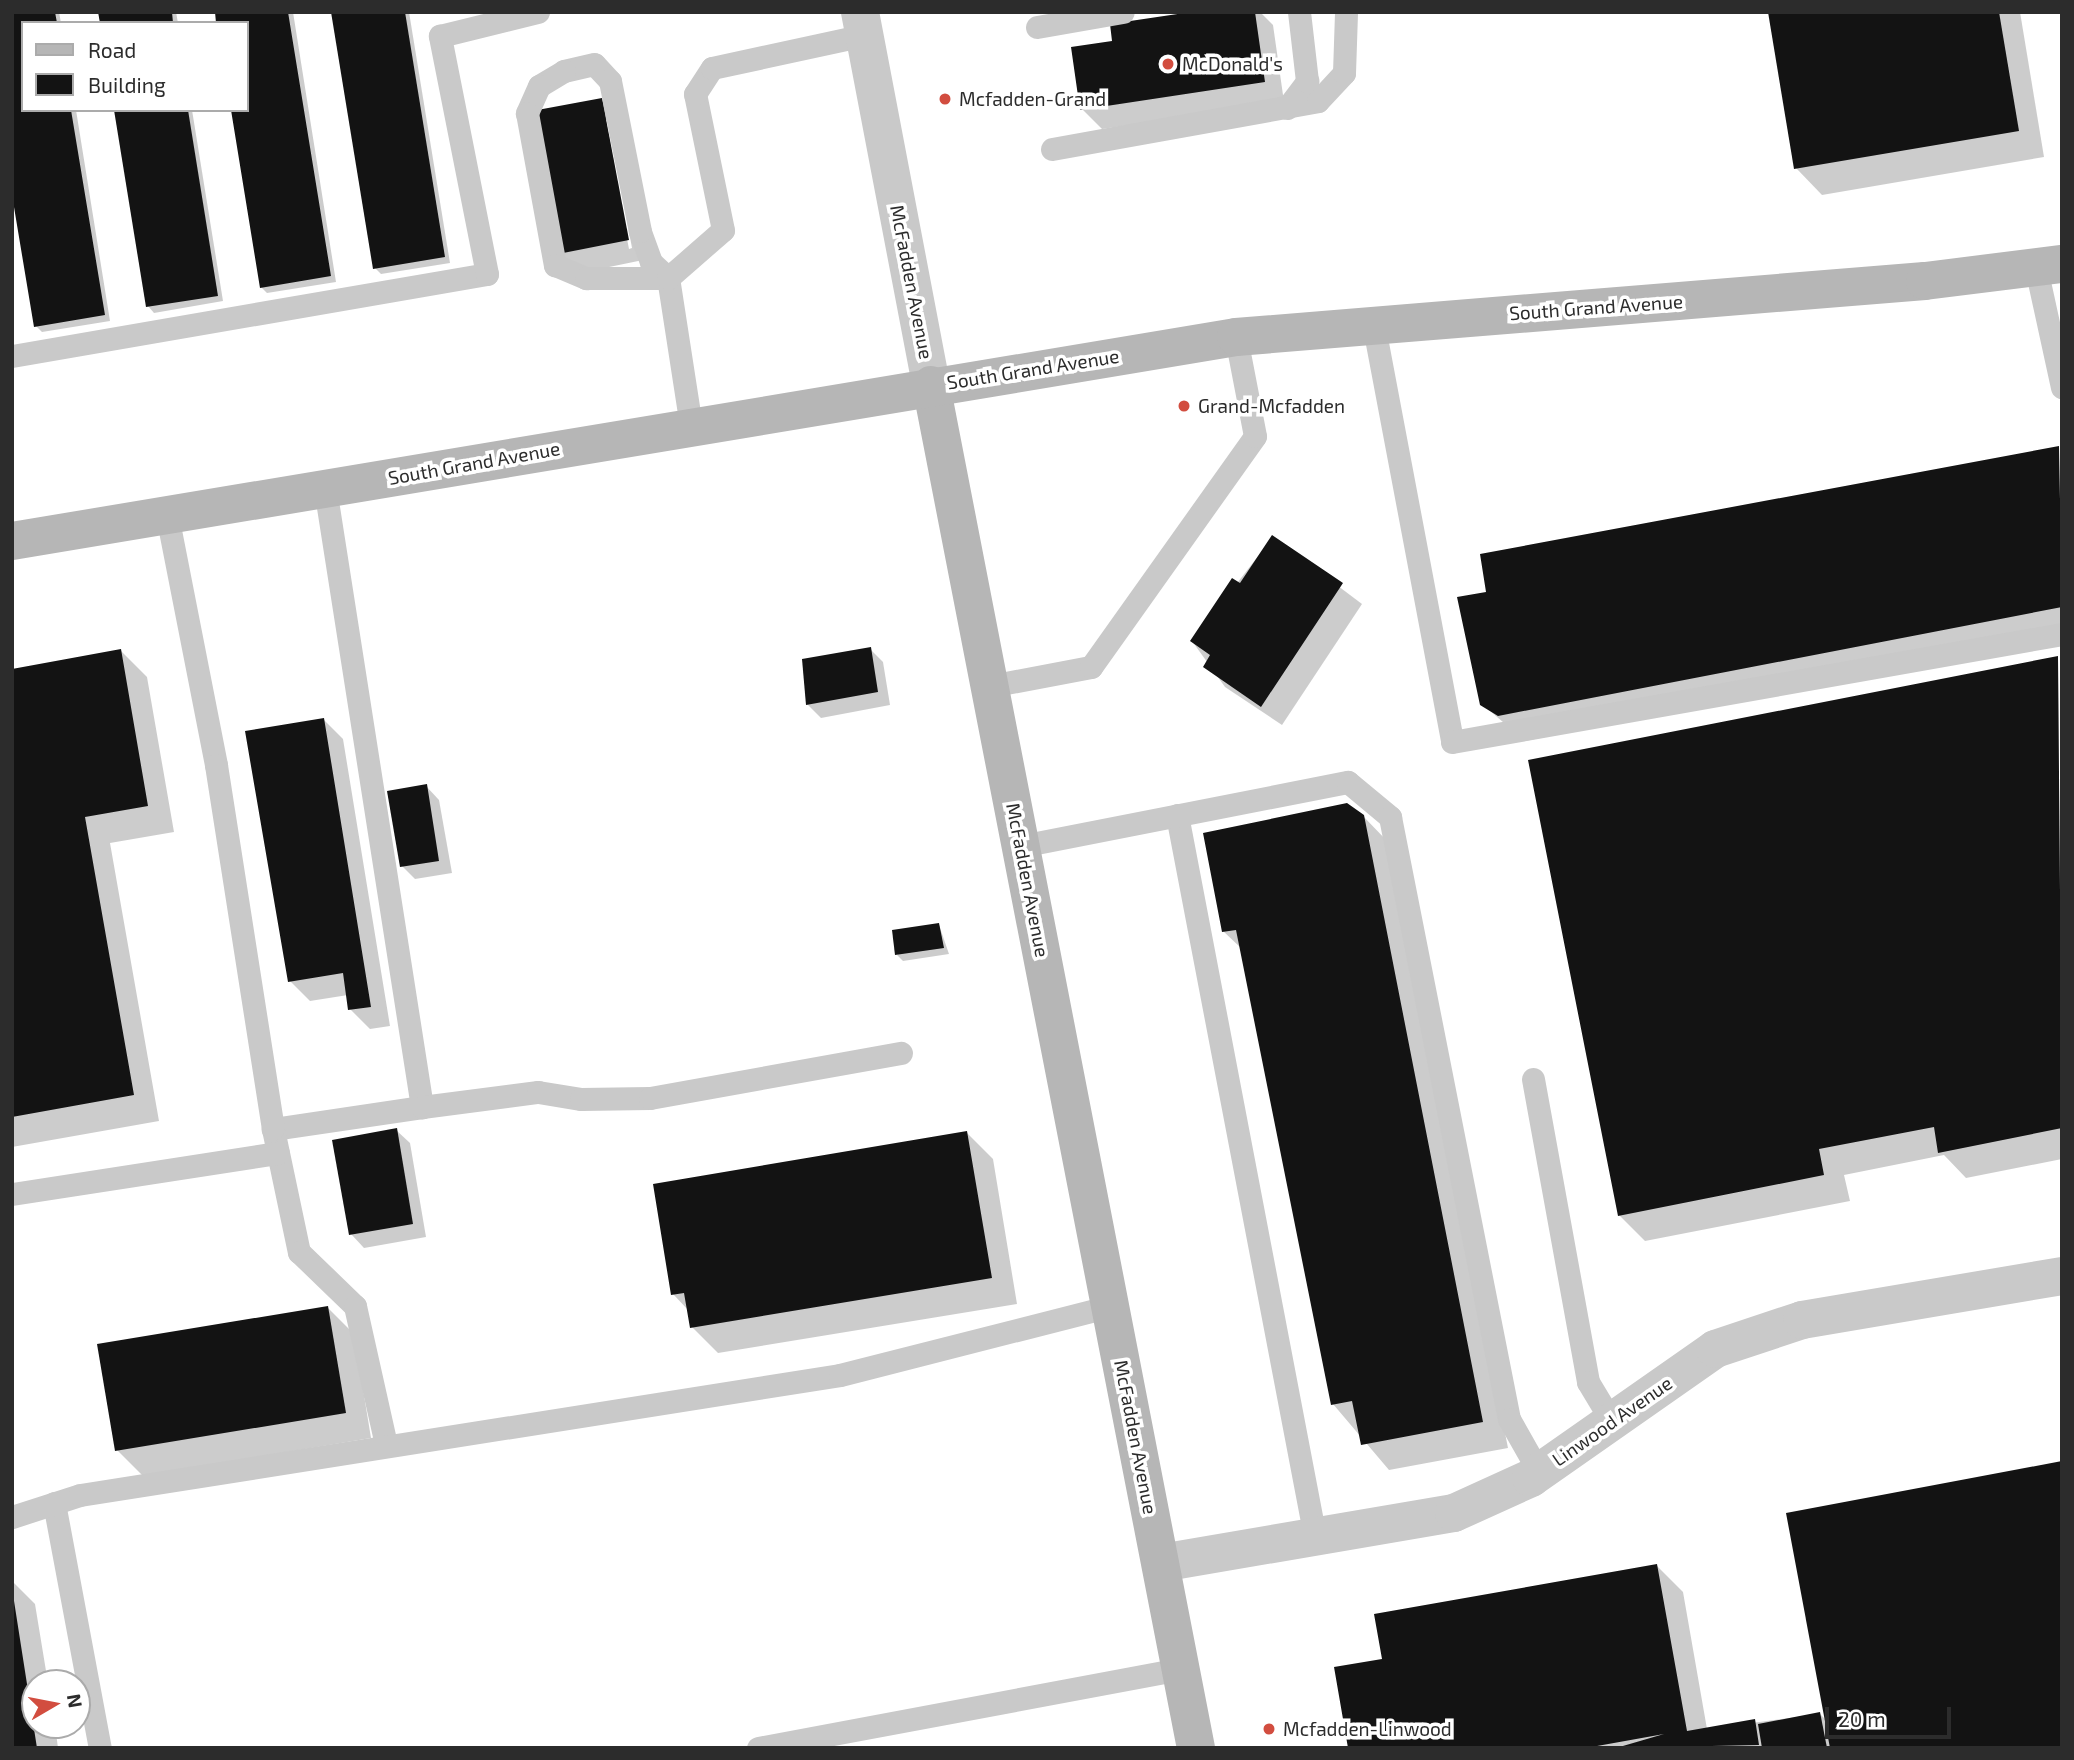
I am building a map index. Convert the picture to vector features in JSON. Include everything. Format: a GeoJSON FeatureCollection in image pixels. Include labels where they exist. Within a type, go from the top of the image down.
{"type":"FeatureCollection","features":[{"type":"Feature","properties":{"kind":"main road","name":"South Grand Avenue"},"geometry":{"type":"LineString","coordinates":[[12,541],[931,385],[1236,337],[2049,266]]}},
{"type":"Feature","properties":{"kind":"main road","name":"McFadden Avenue"},"geometry":{"type":"LineString","coordinates":[[931,385],[1196,1748]]}},
{"type":"Feature","properties":{"kind":"street","name":"McFadden Avenue"},"geometry":{"type":"LineString","coordinates":[[862,24],[931,385]]}},
{"type":"Feature","properties":{"kind":"street","name":"Linwood Avenue"},"geometry":{"type":"LineString","coordinates":[[1161,1563],[1454,1513],[1539,1472],[1715,1349],[1802,1320],[2062,1276]]}},
{"type":"Feature","properties":{"kind":"lane"},"geometry":{"type":"LineString","coordinates":[[12,356],[487,274],[440,36],[538,12]]}},
{"type":"Feature","properties":{"kind":"lane"},"geometry":{"type":"LineString","coordinates":[[1037,27],[1123,12]]}},
{"type":"Feature","properties":{"kind":"lane"},"geometry":{"type":"LineString","coordinates":[[1287,108],[1307,81],[1299,12]]}},
{"type":"Feature","properties":{"kind":"lane"},"geometry":{"type":"LineString","coordinates":[[1052,149],[1318,101],[1344,74],[1346,12]]}},
{"type":"Feature","properties":{"kind":"lane"},"geometry":{"type":"LineString","coordinates":[[691,426],[668,278],[651,262],[640,231],[610,81],[594,64],[564,71],[539,86],[527,113],[555,265],[586,278],[668,278],[723,230],[695,94],[712,68],[862,24]]}},
{"type":"Feature","properties":{"kind":"lane"},"geometry":{"type":"LineString","coordinates":[[2049,266],[2062,387]]}},
{"type":"Feature","properties":{"kind":"lane"},"geometry":{"type":"LineString","coordinates":[[1373,323],[1452,742],[2062,634]]}},
{"type":"Feature","properties":{"kind":"lane"},"geometry":{"type":"LineString","coordinates":[[990,686],[1091,667],[1255,436],[1236,337]]}},
{"type":"Feature","properties":{"kind":"lane"},"geometry":{"type":"LineString","coordinates":[[325,488],[422,1107]]}},
{"type":"Feature","properties":{"kind":"lane"},"geometry":{"type":"LineString","coordinates":[[167,515],[216,765],[273,1129],[299,1252],[355,1306],[386,1445]]}},
{"type":"Feature","properties":{"kind":"lane"},"geometry":{"type":"LineString","coordinates":[[1021,846],[1348,782],[1390,817],[1509,1419],[1539,1472]]}},
{"type":"Feature","properties":{"kind":"lane"},"geometry":{"type":"LineString","coordinates":[[1177,816],[1315,1537]]}},
{"type":"Feature","properties":{"kind":"lane"},"geometry":{"type":"LineString","coordinates":[[273,1129],[538,1092],[581,1099],[650,1098],[901,1054]]}},
{"type":"Feature","properties":{"kind":"lane"},"geometry":{"type":"LineString","coordinates":[[1533,1079],[1588,1382],[1612,1422]]}},
{"type":"Feature","properties":{"kind":"lane"},"geometry":{"type":"LineString","coordinates":[[12,1194],[278,1153]]}},
{"type":"Feature","properties":{"kind":"lane"},"geometry":{"type":"LineString","coordinates":[[12,1517],[54,1503],[386,1445],[840,1375],[1111,1306]]}},
{"type":"Feature","properties":{"kind":"lane"},"geometry":{"type":"LineString","coordinates":[[54,1503],[100,1748]]}},
{"type":"Feature","properties":{"kind":"lane"},"geometry":{"type":"LineString","coordinates":[[758,1748],[1181,1669]]}},
{"type":"Feature","properties":{"kind":"building"},"geometry":{"type":"Polygon","coordinates":[[[12,12],[55,12],[57,21],[21,21],[21,112],[71,112],[105,315],[34,327],[12,195],[12,12]]]}},
{"type":"Feature","properties":{"kind":"building"},"geometry":{"type":"Polygon","coordinates":[[[98,12],[172,12],[173,21],[100,21],[98,12]]]}},
{"type":"Feature","properties":{"kind":"building"},"geometry":{"type":"Polygon","coordinates":[[[215,12],[288,12],[331,276],[260,288],[231,112],[248,112],[248,21],[216,21],[215,12]]]}},
{"type":"Feature","properties":{"kind":"building"},"geometry":{"type":"Polygon","coordinates":[[[331,12],[405,12],[445,257],[373,269],[331,12]]]}},
{"type":"Feature","properties":{"kind":"building","name":"McDonald's"},"geometry":{"type":"Polygon","coordinates":[[[1191,12],[1255,12],[1265,82],[1080,110],[1071,47],[1112,41],[1110,24],[1191,12]]]}},
{"type":"Feature","properties":{"kind":"building"},"geometry":{"type":"Polygon","coordinates":[[[1768,12],[1999,12],[2019,131],[1794,169],[1768,12]]]}},
{"type":"Feature","properties":{"kind":"building"},"geometry":{"type":"Polygon","coordinates":[[[602,98],[629,240],[558,254],[532,111],[602,98]]]}},
{"type":"Feature","properties":{"kind":"building"},"geometry":{"type":"Polygon","coordinates":[[[114,112],[188,112],[218,296],[146,307],[114,112]]]}},
{"type":"Feature","properties":{"kind":"building"},"geometry":{"type":"Polygon","coordinates":[[[2059,446],[2062,607],[1498,716],[1480,705],[1457,597],[1486,592],[1480,554],[2059,446]]]}},
{"type":"Feature","properties":{"kind":"building"},"geometry":{"type":"Polygon","coordinates":[[[1272,535],[1343,583],[1261,707],[1203,667],[1210,655],[1190,641],[1232,578],[1240,583],[1272,535]]]}},
{"type":"Feature","properties":{"kind":"building"},"geometry":{"type":"Polygon","coordinates":[[[871,647],[878,692],[806,705],[802,659],[871,647]]]}},
{"type":"Feature","properties":{"kind":"building"},"geometry":{"type":"Polygon","coordinates":[[[121,649],[148,806],[85,817],[134,1095],[12,1117],[12,669],[121,649]]]}},
{"type":"Feature","properties":{"kind":"building"},"geometry":{"type":"Polygon","coordinates":[[[2058,656],[2062,1128],[1938,1153],[1934,1127],[1819,1149],[1824,1175],[1618,1216],[1528,760],[2058,656]]]}},
{"type":"Feature","properties":{"kind":"building"},"geometry":{"type":"Polygon","coordinates":[[[324,718],[371,1007],[348,1010],[343,973],[288,982],[245,731],[324,718]]]}},
{"type":"Feature","properties":{"kind":"building"},"geometry":{"type":"Polygon","coordinates":[[[427,784],[439,861],[400,867],[387,791],[427,784]]]}},
{"type":"Feature","properties":{"kind":"building"},"geometry":{"type":"Polygon","coordinates":[[[1347,803],[1364,815],[1483,1422],[1361,1445],[1352,1401],[1331,1405],[1236,930],[1222,932],[1203,833],[1347,803]]]}},
{"type":"Feature","properties":{"kind":"building"},"geometry":{"type":"Polygon","coordinates":[[[939,923],[944,948],[895,955],[892,930],[939,923]]]}},
{"type":"Feature","properties":{"kind":"building"},"geometry":{"type":"Polygon","coordinates":[[[397,1128],[413,1224],[349,1235],[332,1140],[397,1128]]]}},
{"type":"Feature","properties":{"kind":"building"},"geometry":{"type":"Polygon","coordinates":[[[967,1131],[992,1278],[690,1328],[684,1293],[671,1295],[653,1184],[967,1131]]]}},
{"type":"Feature","properties":{"kind":"building"},"geometry":{"type":"Polygon","coordinates":[[[328,1306],[346,1413],[115,1451],[97,1344],[328,1306]]]}},
{"type":"Feature","properties":{"kind":"building"},"geometry":{"type":"Polygon","coordinates":[[[2062,1461],[2062,1748],[1830,1748],[1786,1513],[2062,1461]]]}},
{"type":"Feature","properties":{"kind":"building"},"geometry":{"type":"Polygon","coordinates":[[[1657,1564],[1687,1731],[1755,1719],[1759,1745],[1616,1748],[1664,1734],[1586,1748],[1348,1748],[1334,1667],[1382,1659],[1374,1614],[1657,1564]]]}},
{"type":"Feature","properties":{"kind":"building"},"geometry":{"type":"Polygon","coordinates":[[[14,1601],[25,1669],[21,1669],[21,1739],[36,1739],[37,1748],[12,1748],[14,1601]]]}},
{"type":"Feature","properties":{"kind":"building"},"geometry":{"type":"Polygon","coordinates":[[[1820,1712],[1827,1748],[1762,1748],[1758,1724],[1820,1712]]]}},
{"type":"Feature","properties":{"kind":"place","name":"McDonald's"},"geometry":{"type":"Point","coordinates":[1168,64]}},
{"type":"Feature","properties":{"kind":"place","name":"Mcfadden-Grand"},"geometry":{"type":"Point","coordinates":[945,99]}},
{"type":"Feature","properties":{"kind":"place","name":"Grand-Mcfadden"},"geometry":{"type":"Point","coordinates":[1184,406]}},
{"type":"Feature","properties":{"kind":"place","name":"Mcfadden-Linwood"},"geometry":{"type":"Point","coordinates":[1269,1729]}}]}
